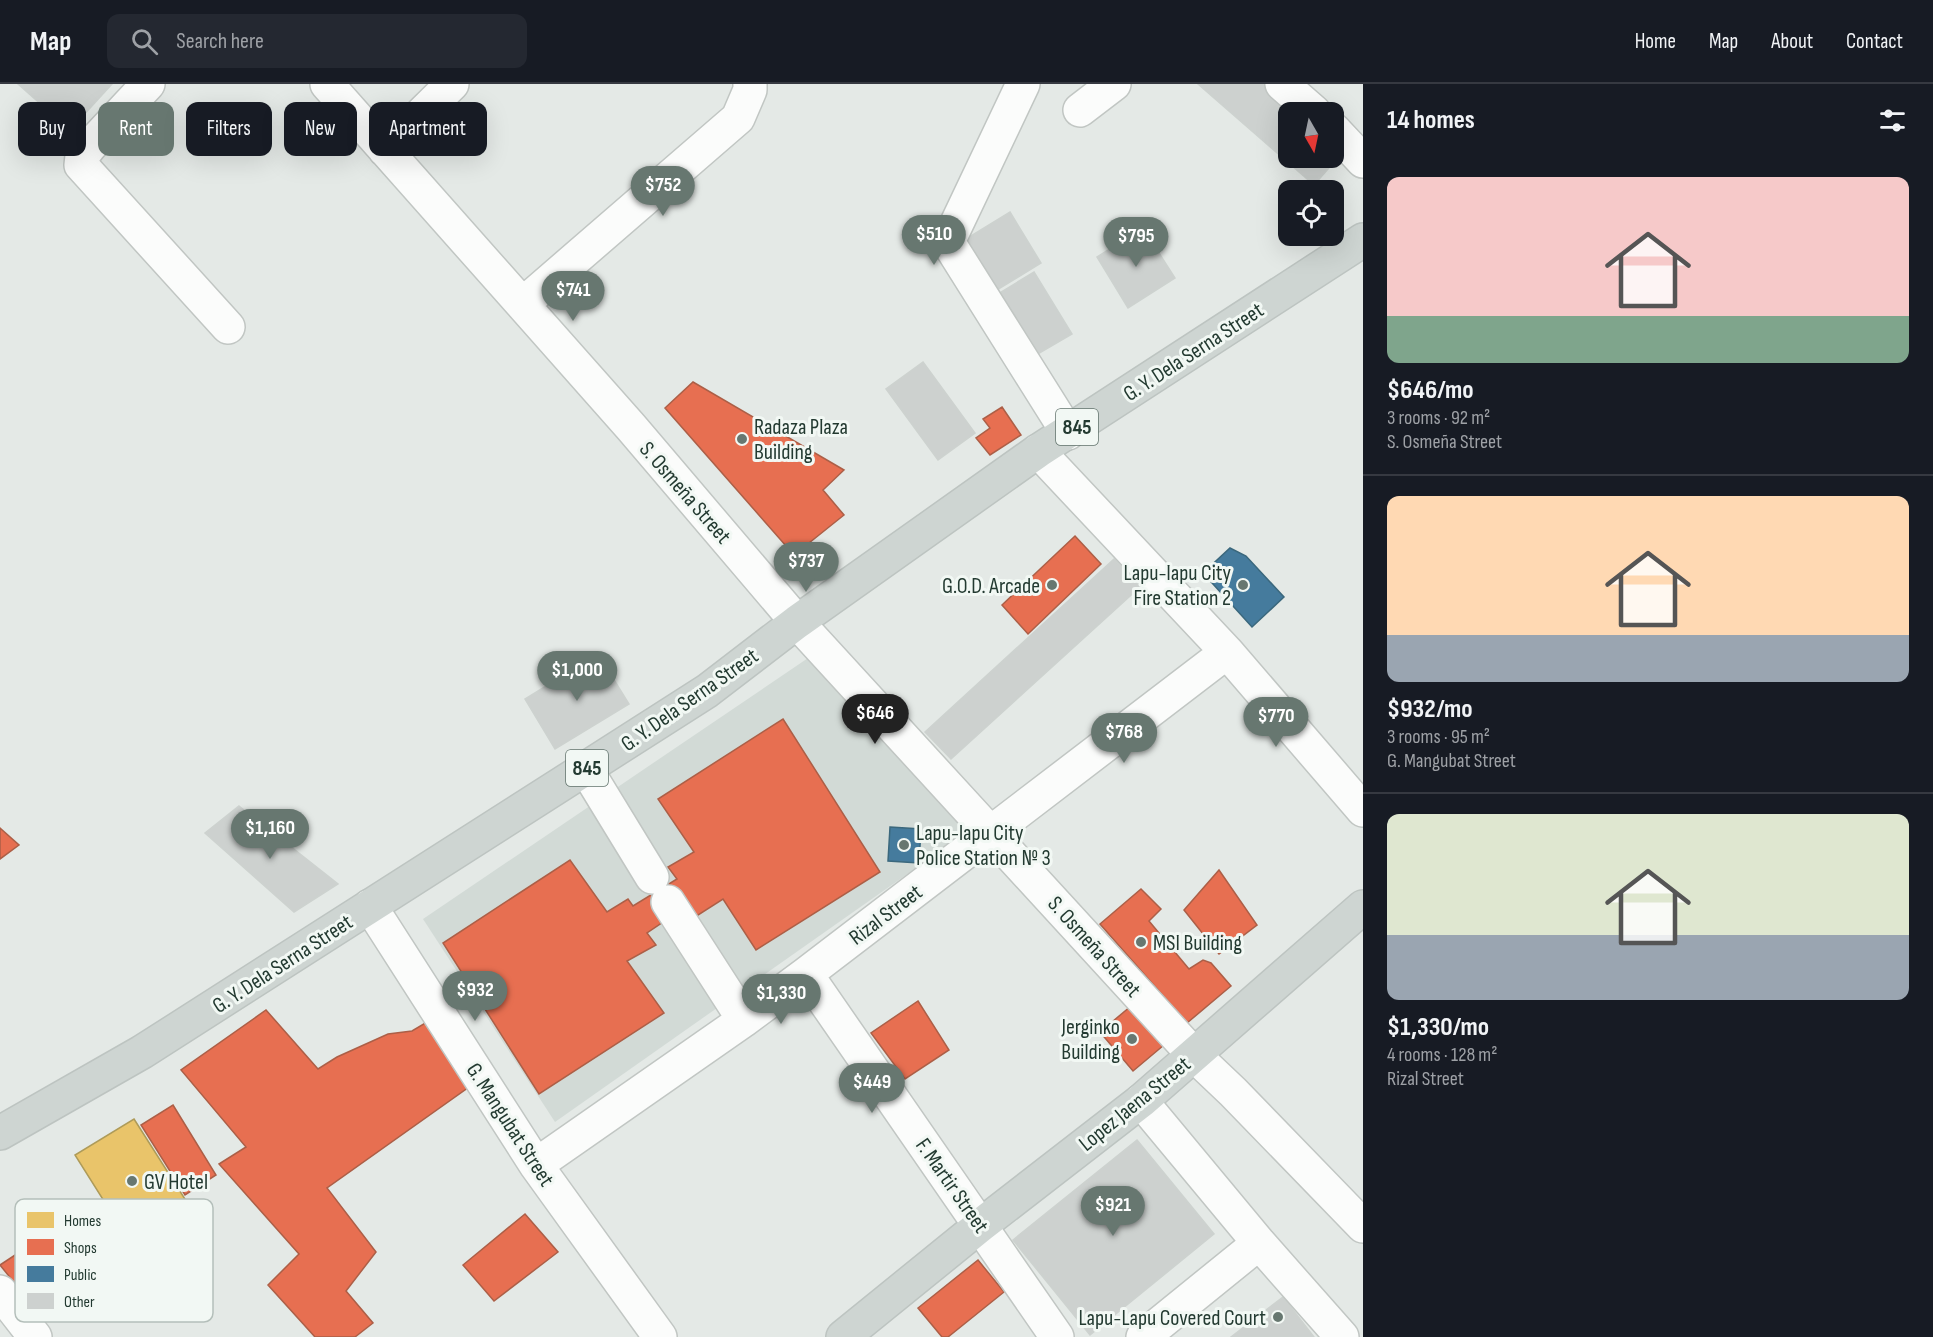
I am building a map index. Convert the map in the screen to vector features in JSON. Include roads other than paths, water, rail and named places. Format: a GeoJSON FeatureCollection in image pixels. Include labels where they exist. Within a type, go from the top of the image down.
{"type":"FeatureCollection","features":[{"type":"Feature","properties":{"kind":"main road","name":"G. Y. Dela Serna Street"},"geometry":{"type":"LineString","coordinates":[[0,1133],[128,1061],[707,691],[797,622],[1038,451],[1363,240]]}},
{"type":"Feature","properties":{"kind":"main road","name":"Lopez Jaena Street"},"geometry":{"type":"LineString","coordinates":[[843,1337],[981,1225],[1141,1101],[1363,907]]}},
{"type":"Feature","properties":{"kind":"street"},"geometry":{"type":"LineString","coordinates":[[148,84],[90,146],[82,156],[81,165],[228,327]]}},
{"type":"Feature","properties":{"kind":"street","name":"S. Osmeña Street"},"geometry":{"type":"LineString","coordinates":[[327,84],[369,132]]}},
{"type":"Feature","properties":{"kind":"street"},"geometry":{"type":"LineString","coordinates":[[434,102],[452,84]]}},
{"type":"Feature","properties":{"kind":"street"},"geometry":{"type":"LineString","coordinates":[[1023,84],[948,242],[1068,433]]}},
{"type":"Feature","properties":{"kind":"street"},"geometry":{"type":"LineString","coordinates":[[1080,110],[1114,84]]}},
{"type":"Feature","properties":{"kind":"street"},"geometry":{"type":"LineString","coordinates":[[1282,84],[1303,102]]}},
{"type":"Feature","properties":{"kind":"street"},"geometry":{"type":"LineString","coordinates":[[523,304],[738,118],[750,87]]}},
{"type":"Feature","properties":{"kind":"street"},"geometry":{"type":"LineString","coordinates":[[1344,141],[1363,161]]}},
{"type":"Feature","properties":{"kind":"street","name":"S. Osmeña Street"},"geometry":{"type":"LineString","coordinates":[[390,156],[523,304],[797,622],[1194,1056],[1233,1092],[1363,1226]]}},
{"type":"Feature","properties":{"kind":"street"},"geometry":{"type":"LineString","coordinates":[[1038,451],[1227,652],[1363,810]]}},
{"type":"Feature","properties":{"kind":"street","name":"Rizal Street"},"geometry":{"type":"LineString","coordinates":[[536,1165],[806,974],[991,835],[1227,652]]}},
{"type":"Feature","properties":{"kind":"street"},"geometry":{"type":"LineString","coordinates":[[586,769],[744,1020]]}},
{"type":"Feature","properties":{"kind":"street","name":"G. Mangubat Street"},"geometry":{"type":"LineString","coordinates":[[370,906],[536,1165],[660,1337]]}},
{"type":"Feature","properties":{"kind":"street","name":"F. Martir Street"},"geometry":{"type":"LineString","coordinates":[[806,974],[1057,1337]]}},
{"type":"Feature","properties":{"kind":"street"},"geometry":{"type":"LineString","coordinates":[[1141,1101],[1259,1243],[1342,1337]]}},
{"type":"Feature","properties":{"kind":"street"},"geometry":{"type":"LineString","coordinates":[[1143,1337],[1259,1243]]}},
{"type":"Feature","properties":{"kind":"street"},"geometry":{"type":"LineString","coordinates":[[0,1292],[15,1311]]}},
{"type":"Feature","properties":{"kind":"street"},"geometry":{"type":"LineString","coordinates":[[23,1322],[35,1337]]}},
{"type":"Feature","properties":{"kind":"place","name":"Radaza Plaza Building"},"geometry":{"type":"Point","coordinates":[742,439]}},
{"type":"Feature","properties":{"kind":"place","name":"G.O.D. Arcade"},"geometry":{"type":"Point","coordinates":[1052,585]}},
{"type":"Feature","properties":{"kind":"place","name":"Lapu-lapu City Fire Station 2"},"geometry":{"type":"Point","coordinates":[1243,585]}},
{"type":"Feature","properties":{"kind":"place","name":"Lapu-lapu City Police Station № 3"},"geometry":{"type":"Point","coordinates":[904,845]}},
{"type":"Feature","properties":{"kind":"place","name":"MSI Building"},"geometry":{"type":"Point","coordinates":[1141,942]}},
{"type":"Feature","properties":{"kind":"place","name":"Jerginko Building"},"geometry":{"type":"Point","coordinates":[1132,1039]}},
{"type":"Feature","properties":{"kind":"place","name":"GV Hotel"},"geometry":{"type":"Point","coordinates":[132,1181]}},
{"type":"Feature","properties":{"kind":"place","name":"Lapu-Lapu Covered Court"},"geometry":{"type":"Point","coordinates":[1278,1317]}}]}
